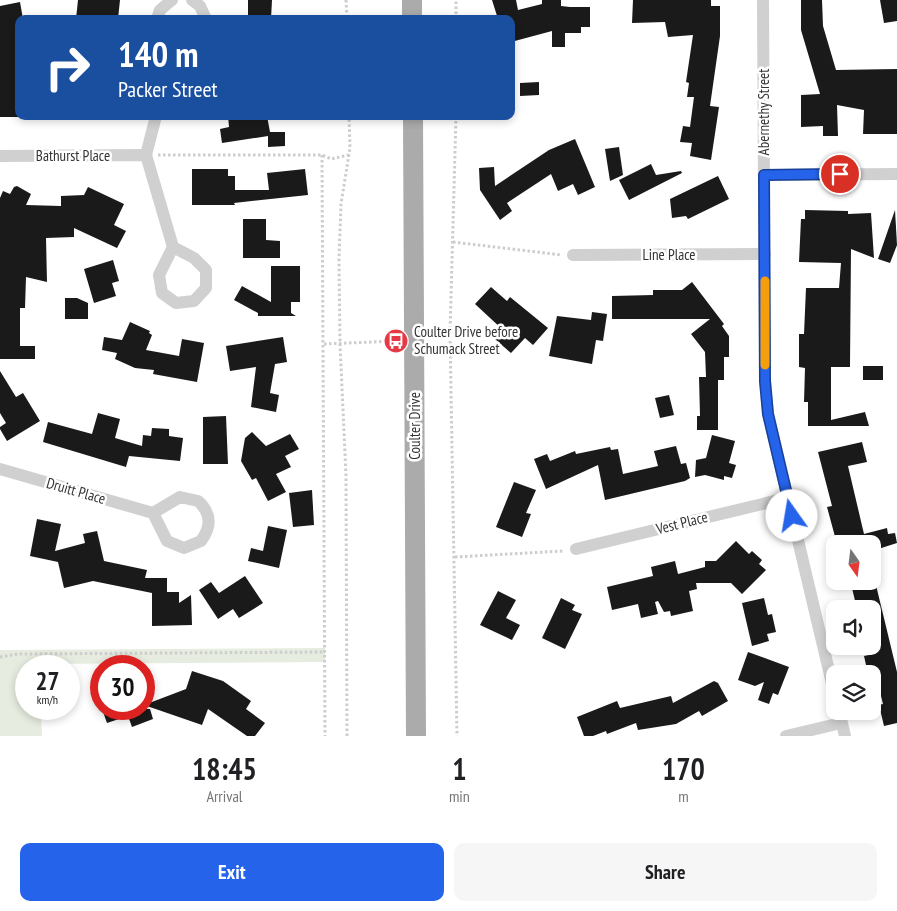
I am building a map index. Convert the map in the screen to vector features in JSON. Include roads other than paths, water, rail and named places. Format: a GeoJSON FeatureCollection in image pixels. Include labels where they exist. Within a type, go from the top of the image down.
{"type":"FeatureCollection","features":[{"type":"Feature","properties":{"kind":"main road"},"geometry":{"type":"LineString","coordinates":[[412,0],[412,15]]}},
{"type":"Feature","properties":{"kind":"main road","name":"Coulter Drive"},"geometry":{"type":"LineString","coordinates":[[412,120],[416,736]]}},
{"type":"Feature","properties":{"kind":"street"},"geometry":{"type":"LineString","coordinates":[[158,15],[160,10],[172,0]]}},
{"type":"Feature","properties":{"kind":"street"},"geometry":{"type":"LineString","coordinates":[[192,0],[200,6],[204,15]]}},
{"type":"Feature","properties":{"kind":"street","name":"Abernethy Street"},"geometry":{"type":"LineString","coordinates":[[763,0],[765,381],[768,414],[827,665]]}},
{"type":"Feature","properties":{"kind":"street"},"geometry":{"type":"LineString","coordinates":[[155,120],[146,155],[173,247],[159,275],[162,293],[176,303],[194,302],[206,288],[206,270],[194,258],[173,247]]}},
{"type":"Feature","properties":{"kind":"street","name":"Bathurst Place"},"geometry":{"type":"LineString","coordinates":[[0,156],[146,155]]}},
{"type":"Feature","properties":{"kind":"street"},"geometry":{"type":"LineString","coordinates":[[764,175],[897,174]]}},
{"type":"Feature","properties":{"kind":"street","name":"Line Place"},"geometry":{"type":"LineString","coordinates":[[573,256],[765,254]]}},
{"type":"Feature","properties":{"kind":"street","name":"Druitt Place"},"geometry":{"type":"LineString","coordinates":[[0,469],[152,513]]}},
{"type":"Feature","properties":{"kind":"street"},"geometry":{"type":"LineString","coordinates":[[189,497],[204,507],[209,525],[201,541],[184,548],[175,546],[161,533],[152,513],[171,500],[189,497]]}},
{"type":"Feature","properties":{"kind":"street","name":"Vest Place"},"geometry":{"type":"LineString","coordinates":[[576,549],[787,498]]}},
{"type":"Feature","properties":{"kind":"street"},"geometry":{"type":"LineString","coordinates":[[786,736],[831,720]]}},
{"type":"Feature","properties":{"kind":"street"},"geometry":{"type":"LineString","coordinates":[[841,720],[845,736]]}},
{"type":"Feature","properties":{"kind":"place","name":"Coulter Drive before Schumack Street"},"geometry":{"type":"Point","coordinates":[396,341]}}]}
